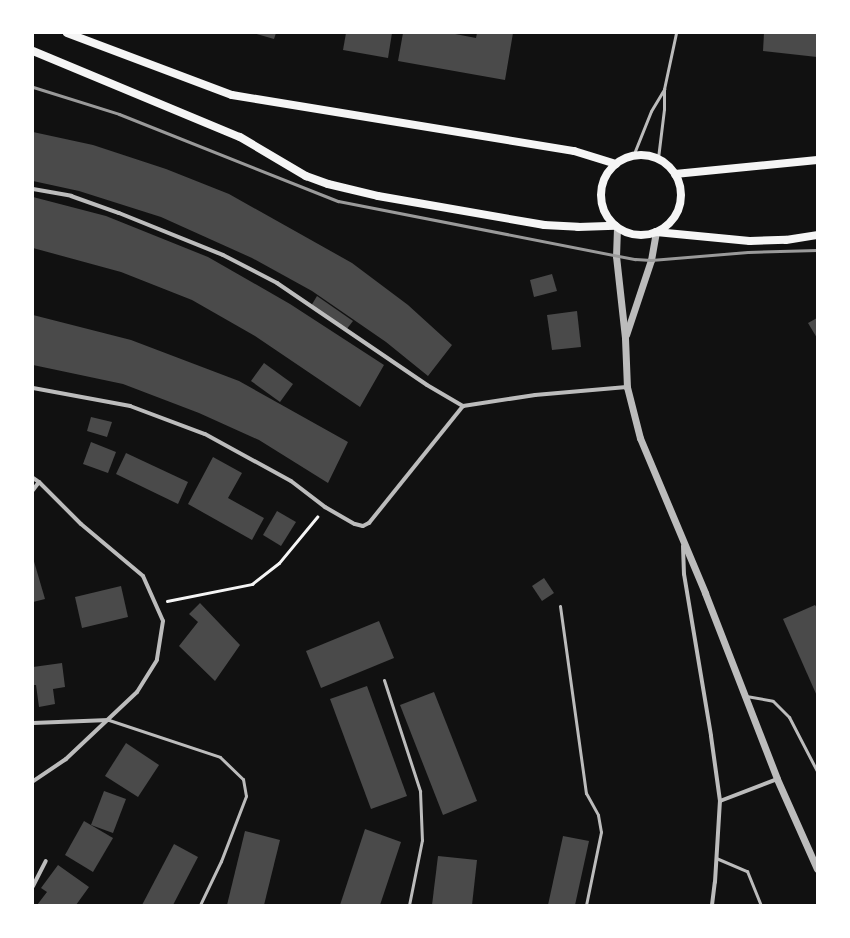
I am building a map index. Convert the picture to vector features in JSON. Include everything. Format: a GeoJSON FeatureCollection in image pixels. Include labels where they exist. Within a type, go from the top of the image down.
{"type":"FeatureCollection","features":[{"type":"Feature","properties":{"kind":"main road"},"geometry":{"type":"LineString","coordinates":[[67,33],[232,95],[574,151],[616,164]]}},
{"type":"Feature","properties":{"kind":"main road"},"geometry":{"type":"LineString","coordinates":[[33,51],[240,137],[306,176],[352,191],[544,225],[616,227],[630,233],[643,235],[656,232],[666,226],[674,218],[679,208],[681,196],[680,185],[675,174],[668,165],[658,158],[646,155],[633,156],[622,159],[605,176],[601,199],[604,210],[616,227]]}},
{"type":"Feature","properties":{"kind":"main road"},"geometry":{"type":"LineString","coordinates":[[675,174],[817,160]]}},
{"type":"Feature","properties":{"kind":"main road"},"geometry":{"type":"LineString","coordinates":[[656,232],[750,241],[786,240],[817,235]]}},
{"type":"Feature","properties":{"kind":"street"},"geometry":{"type":"LineString","coordinates":[[33,189],[71,196],[112,210],[223,255],[277,283],[427,385],[464,406],[535,395],[627,387]]}},
{"type":"Feature","properties":{"kind":"street"},"geometry":{"type":"LineString","coordinates":[[616,227],[616,256],[625,338],[627,387],[640,438],[683,541],[777,779],[817,869]]}},
{"type":"Feature","properties":{"kind":"street"},"geometry":{"type":"LineString","coordinates":[[625,338],[651,260],[656,232]]}},
{"type":"Feature","properties":{"kind":"street"},"geometry":{"type":"LineString","coordinates":[[33,388],[130,406],[205,434],[291,481],[325,507],[355,524],[363,526],[369,523],[464,406]]}},
{"type":"Feature","properties":{"kind":"street"},"geometry":{"type":"LineString","coordinates":[[33,478],[39,482],[81,524],[143,576],[163,621],[157,660],[137,692],[66,759],[33,781]]}},
{"type":"Feature","properties":{"kind":"street"},"geometry":{"type":"LineString","coordinates":[[33,490],[39,482]]}},
{"type":"Feature","properties":{"kind":"street"},"geometry":{"type":"LineString","coordinates":[[683,541],[684,574],[712,736],[720,801],[712,905]]}},
{"type":"Feature","properties":{"kind":"street"},"geometry":{"type":"LineString","coordinates":[[33,723],[109,720]]}},
{"type":"Feature","properties":{"kind":"street"},"geometry":{"type":"LineString","coordinates":[[720,801],[777,779]]}},
{"type":"Feature","properties":{"kind":"street"},"geometry":{"type":"LineString","coordinates":[[33,886],[46,861]]}},
{"type":"Feature","properties":{"kind":"lane"},"geometry":{"type":"LineString","coordinates":[[658,158],[664,108],[664,89],[676,33]]}},
{"type":"Feature","properties":{"kind":"lane"},"geometry":{"type":"LineString","coordinates":[[633,156],[653,106],[664,89]]}},
{"type":"Feature","properties":{"kind":"lane"},"geometry":{"type":"LineString","coordinates":[[560,606],[586,793],[598,815],[601,832],[586,905]]}},
{"type":"Feature","properties":{"kind":"lane"},"geometry":{"type":"LineString","coordinates":[[384,680],[420,791],[422,840],[410,905]]}},
{"type":"Feature","properties":{"kind":"lane"},"geometry":{"type":"LineString","coordinates":[[744,696],[773,701],[789,717],[817,771]]}},
{"type":"Feature","properties":{"kind":"lane"},"geometry":{"type":"LineString","coordinates":[[109,720],[220,757],[243,779],[246,796],[221,861],[200,905]]}},
{"type":"Feature","properties":{"kind":"lane"},"geometry":{"type":"LineString","coordinates":[[716,858],[748,871],[761,905]]}},
{"type":"Feature","properties":{"kind":"path"},"geometry":{"type":"LineString","coordinates":[[155,604],[252,584],[278,563],[325,507]]}},
{"type":"Feature","properties":{"kind":"building"},"geometry":{"type":"Polygon","coordinates":[[[253,33],[276,33],[274,39],[253,33]]]}},
{"type":"Feature","properties":{"kind":"building"},"geometry":{"type":"Polygon","coordinates":[[[346,33],[392,33],[388,58],[343,50],[346,33]]]}},
{"type":"Feature","properties":{"kind":"building"},"geometry":{"type":"Polygon","coordinates":[[[403,33],[450,33],[476,38],[477,33],[513,33],[505,80],[398,61],[403,33]]]}},
{"type":"Feature","properties":{"kind":"building"},"geometry":{"type":"Polygon","coordinates":[[[764,33],[817,33],[817,57],[763,51],[764,33]]]}},
{"type":"Feature","properties":{"kind":"building"},"geometry":{"type":"Polygon","coordinates":[[[33,132],[93,145],[166,169],[229,194],[352,263],[408,305],[452,345],[428,376],[386,342],[312,291],[252,258],[161,217],[79,191],[33,181],[33,132]]]}},
{"type":"Feature","properties":{"kind":"building"},"geometry":{"type":"Polygon","coordinates":[[[33,197],[106,216],[208,257],[290,304],[384,365],[360,407],[255,336],[192,300],[121,272],[33,248],[33,197]]]}},
{"type":"Feature","properties":{"kind":"building"},"geometry":{"type":"Polygon","coordinates":[[[552,274],[557,291],[534,297],[530,280],[552,274]]]}},
{"type":"Feature","properties":{"kind":"building"},"geometry":{"type":"Polygon","coordinates":[[[317,296],[353,321],[346,330],[311,306],[317,296]]]}},
{"type":"Feature","properties":{"kind":"building"},"geometry":{"type":"Polygon","coordinates":[[[577,311],[581,347],[552,350],[547,315],[577,311]]]}},
{"type":"Feature","properties":{"kind":"building"},"geometry":{"type":"Polygon","coordinates":[[[33,315],[131,340],[239,381],[348,442],[328,483],[259,440],[199,413],[123,384],[33,365],[33,315]]]}},
{"type":"Feature","properties":{"kind":"building"},"geometry":{"type":"Polygon","coordinates":[[[817,318],[817,338],[808,323],[817,318]]]}},
{"type":"Feature","properties":{"kind":"building"},"geometry":{"type":"Polygon","coordinates":[[[264,363],[293,384],[280,402],[251,381],[264,363]]]}},
{"type":"Feature","properties":{"kind":"building"},"geometry":{"type":"Polygon","coordinates":[[[91,417],[112,422],[107,437],[87,431],[91,417]]]}},
{"type":"Feature","properties":{"kind":"building"},"geometry":{"type":"Polygon","coordinates":[[[91,442],[116,452],[108,473],[83,464],[91,442]]]}},
{"type":"Feature","properties":{"kind":"building"},"geometry":{"type":"Polygon","coordinates":[[[126,453],[188,482],[178,504],[116,474],[126,453]]]}},
{"type":"Feature","properties":{"kind":"building"},"geometry":{"type":"Polygon","coordinates":[[[213,457],[242,473],[228,498],[264,518],[252,540],[188,504],[213,457]]]}},
{"type":"Feature","properties":{"kind":"building"},"geometry":{"type":"Polygon","coordinates":[[[277,511],[296,522],[281,546],[263,535],[277,511]]]}},
{"type":"Feature","properties":{"kind":"building"},"geometry":{"type":"Polygon","coordinates":[[[33,558],[45,599],[33,602],[33,558]]]}},
{"type":"Feature","properties":{"kind":"building"},"geometry":{"type":"Polygon","coordinates":[[[544,578],[554,593],[542,601],[532,586],[544,578]]]}},
{"type":"Feature","properties":{"kind":"building"},"geometry":{"type":"Polygon","coordinates":[[[121,586],[128,617],[82,628],[75,597],[121,586]]]}},
{"type":"Feature","properties":{"kind":"building"},"geometry":{"type":"Polygon","coordinates":[[[200,603],[240,645],[215,681],[179,646],[198,622],[189,614],[200,603]]]}},
{"type":"Feature","properties":{"kind":"building"},"geometry":{"type":"Polygon","coordinates":[[[815,605],[817,608],[817,696],[783,619],[815,605]]]}},
{"type":"Feature","properties":{"kind":"building"},"geometry":{"type":"Polygon","coordinates":[[[379,621],[394,658],[321,688],[306,651],[379,621]]]}},
{"type":"Feature","properties":{"kind":"building"},"geometry":{"type":"Polygon","coordinates":[[[62,663],[65,687],[53,689],[55,704],[39,707],[36,685],[33,685],[33,667],[62,663]]]}},
{"type":"Feature","properties":{"kind":"building"},"geometry":{"type":"Polygon","coordinates":[[[367,686],[407,796],[371,809],[330,699],[367,686]]]}},
{"type":"Feature","properties":{"kind":"building"},"geometry":{"type":"Polygon","coordinates":[[[434,692],[477,801],[443,815],[400,705],[434,692]]]}},
{"type":"Feature","properties":{"kind":"building"},"geometry":{"type":"Polygon","coordinates":[[[126,743],[159,765],[138,797],[105,776],[126,743]]]}},
{"type":"Feature","properties":{"kind":"building"},"geometry":{"type":"Polygon","coordinates":[[[104,791],[126,799],[113,833],[91,825],[104,791]]]}},
{"type":"Feature","properties":{"kind":"building"},"geometry":{"type":"Polygon","coordinates":[[[84,821],[113,838],[93,872],[65,855],[84,821]]]}},
{"type":"Feature","properties":{"kind":"building"},"geometry":{"type":"Polygon","coordinates":[[[365,829],[401,842],[380,905],[340,905],[365,829]]]}},
{"type":"Feature","properties":{"kind":"building"},"geometry":{"type":"Polygon","coordinates":[[[245,831],[280,840],[264,905],[227,905],[245,831]]]}},
{"type":"Feature","properties":{"kind":"building"},"geometry":{"type":"Polygon","coordinates":[[[563,836],[589,841],[575,905],[548,905],[563,836]]]}},
{"type":"Feature","properties":{"kind":"building"},"geometry":{"type":"Polygon","coordinates":[[[174,844],[198,857],[173,905],[142,905],[174,844]]]}},
{"type":"Feature","properties":{"kind":"building"},"geometry":{"type":"Polygon","coordinates":[[[438,856],[477,860],[472,905],[432,905],[438,856]]]}},
{"type":"Feature","properties":{"kind":"building"},"geometry":{"type":"Polygon","coordinates":[[[58,865],[89,887],[76,905],[37,905],[47,892],[41,888],[58,865]]]}},
{"type":"Feature","properties":{"kind":"railway"},"geometry":{"type":"LineString","coordinates":[[33,87],[119,114],[338,201],[635,259],[651,260],[748,252],[817,250]]}}]}
